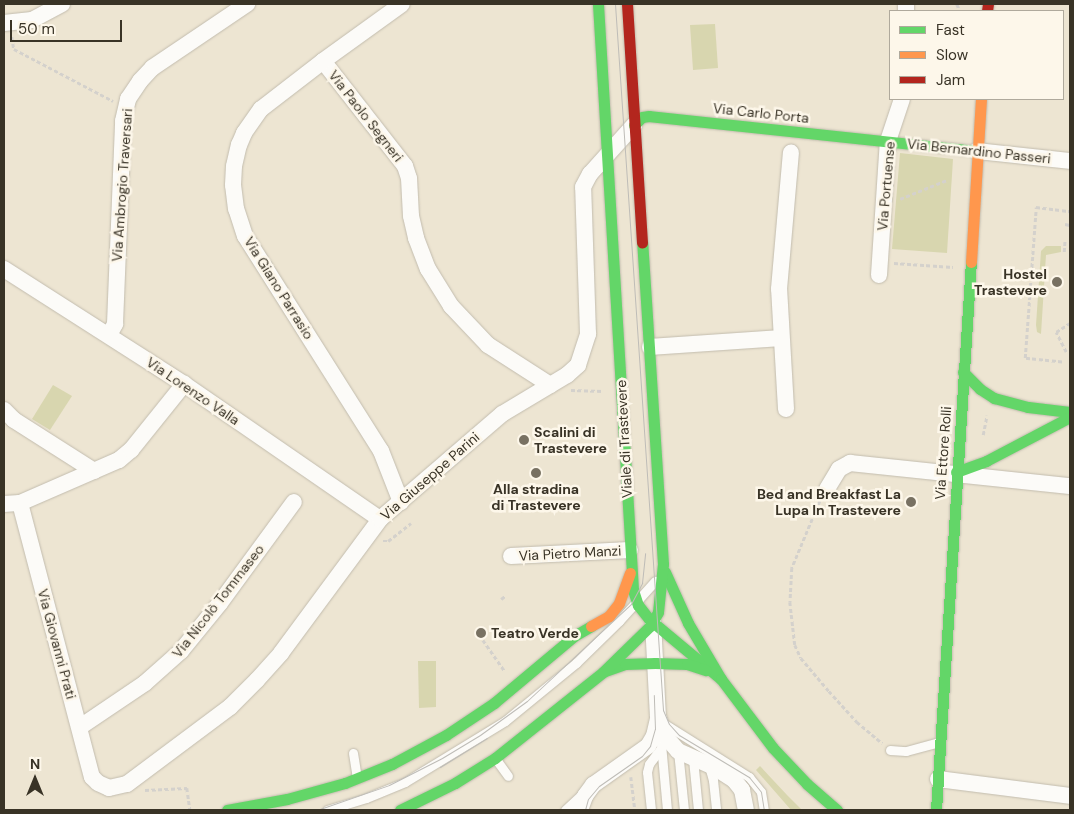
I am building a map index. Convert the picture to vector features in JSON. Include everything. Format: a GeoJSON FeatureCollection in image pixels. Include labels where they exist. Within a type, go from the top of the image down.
{"type":"FeatureCollection","features":[{"type":"Feature","properties":{"kind":"main road","name":"Viale di Trastevere"},"geometry":{"type":"LineString","coordinates":[[598,4],[625,440],[630,571],[637,602],[653,622],[720,679]]}},
{"type":"Feature","properties":{"kind":"main road"},"geometry":{"type":"LineString","coordinates":[[400,810],[455,782],[495,758],[603,672],[653,622],[661,601],[664,568],[627,4]]}},
{"type":"Feature","properties":{"kind":"main road","name":"Via Ettore Rolli"},"geometry":{"type":"LineString","coordinates":[[936,810],[981,100]]}},
{"type":"Feature","properties":{"kind":"main road","name":"Via Carlo Porta"},"geometry":{"type":"LineString","coordinates":[[634,124],[642,118],[649,116],[888,141]]}},
{"type":"Feature","properties":{"kind":"main road","name":"Via Bernardino Passeri"},"geometry":{"type":"LineString","coordinates":[[888,141],[977,151]]}},
{"type":"Feature","properties":{"kind":"main road"},"geometry":{"type":"LineString","coordinates":[[963,372],[980,389],[994,398],[1028,407],[1070,412]]}},
{"type":"Feature","properties":{"kind":"main road"},"geometry":{"type":"LineString","coordinates":[[956,472],[986,461],[1070,418]]}},
{"type":"Feature","properties":{"kind":"main road"},"geometry":{"type":"LineString","coordinates":[[664,568],[688,623],[720,679],[773,748],[807,784],[837,810]]}},
{"type":"Feature","properties":{"kind":"main road"},"geometry":{"type":"LineString","coordinates":[[227,810],[300,796],[358,779],[400,760],[460,726],[524,679],[574,636],[597,624],[616,608],[630,571]]}},
{"type":"Feature","properties":{"kind":"main road"},"geometry":{"type":"LineString","coordinates":[[597,624],[653,622]]}},
{"type":"Feature","properties":{"kind":"main road"},"geometry":{"type":"LineString","coordinates":[[603,672],[625,664],[692,665],[704,668],[720,679]]}},
{"type":"Feature","properties":{"kind":"street"},"geometry":{"type":"LineString","coordinates":[[4,23],[32,20],[62,4]]}},
{"type":"Feature","properties":{"kind":"street","name":"Via Ambrogio Traversari"},"geometry":{"type":"LineString","coordinates":[[109,335],[114,324],[125,108],[134,89],[152,68],[247,4]]}},
{"type":"Feature","properties":{"kind":"street","name":"Via Giano Parrasio"},"geometry":{"type":"LineString","coordinates":[[401,502],[381,451],[245,236],[233,196],[235,156],[244,132],[252,120],[267,103],[323,60],[402,4]]}},
{"type":"Feature","properties":{"kind":"street","name":"Via Paolo Segneri"},"geometry":{"type":"LineString","coordinates":[[323,60],[405,166],[409,178],[411,216],[416,238],[428,268],[451,306],[488,344],[550,385]]}},
{"type":"Feature","properties":{"kind":"street","name":"Via Portuense"},"geometry":{"type":"LineString","coordinates":[[880,268],[888,141],[902,100]]}},
{"type":"Feature","properties":{"kind":"street"},"geometry":{"type":"LineString","coordinates":[[608,155],[634,124]]}},
{"type":"Feature","properties":{"kind":"street","name":"Via Bernardino Passeri"},"geometry":{"type":"LineString","coordinates":[[977,151],[1070,161]]}},
{"type":"Feature","properties":{"kind":"street"},"geometry":{"type":"LineString","coordinates":[[786,410],[781,338],[780,272],[791,153]]}},
{"type":"Feature","properties":{"kind":"street","name":"Via Giuseppe Parini"},"geometry":{"type":"LineString","coordinates":[[98,783],[112,788],[132,782],[230,707],[281,653],[376,524],[502,414],[567,375],[578,365],[586,343],[588,329],[582,193],[590,174],[608,155]]}},
{"type":"Feature","properties":{"kind":"street","name":"Via Lorenzo Valla"},"geometry":{"type":"LineString","coordinates":[[4,269],[184,384],[376,524]]}},
{"type":"Feature","properties":{"kind":"street"},"geometry":{"type":"LineString","coordinates":[[650,346],[781,338]]}},
{"type":"Feature","properties":{"kind":"street"},"geometry":{"type":"LineString","coordinates":[[12,503],[94,471],[126,455],[184,384]]}},
{"type":"Feature","properties":{"kind":"street"},"geometry":{"type":"LineString","coordinates":[[4,410],[14,420],[94,471]]}},
{"type":"Feature","properties":{"kind":"street"},"geometry":{"type":"LineString","coordinates":[[827,488],[839,470],[850,463],[956,472],[1070,486]]}},
{"type":"Feature","properties":{"kind":"street","name":"Via Nicolò Tommaseo"},"geometry":{"type":"LineString","coordinates":[[80,727],[146,683],[181,651],[220,603],[294,502]]}},
{"type":"Feature","properties":{"kind":"street","name":"Via Giovanni Prati"},"geometry":{"type":"LineString","coordinates":[[12,503],[80,727],[91,773],[98,783]]}},
{"type":"Feature","properties":{"kind":"street","name":"Via Pietro Manzi"},"geometry":{"type":"LineString","coordinates":[[510,556],[630,550]]}},
{"type":"Feature","properties":{"kind":"street"},"geometry":{"type":"LineString","coordinates":[[653,622],[659,717],[668,748]]}},
{"type":"Feature","properties":{"kind":"street"},"geometry":{"type":"LineString","coordinates":[[580,810],[585,796],[593,785],[644,750],[654,736],[659,717]]}},
{"type":"Feature","properties":{"kind":"street"},"geometry":{"type":"LineString","coordinates":[[644,750],[668,748],[728,774],[738,784],[743,793],[746,810]]}},
{"type":"Feature","properties":{"kind":"street"},"geometry":{"type":"LineString","coordinates":[[938,779],[1070,796]]}},
{"type":"Feature","properties":{"kind":"lane"},"geometry":{"type":"LineString","coordinates":[[328,810],[366,798],[405,782],[480,738],[527,705],[619,622],[647,591],[664,568]]}},
{"type":"Feature","properties":{"kind":"lane"},"geometry":{"type":"LineString","coordinates":[[659,717],[669,729],[749,776],[761,792],[764,810]]}},
{"type":"Feature","properties":{"kind":"lane"},"geometry":{"type":"LineString","coordinates":[[890,750],[906,751],[940,742]]}},
{"type":"Feature","properties":{"kind":"lane"},"geometry":{"type":"LineString","coordinates":[[651,810],[647,772],[649,764],[668,748]]}},
{"type":"Feature","properties":{"kind":"lane"},"geometry":{"type":"LineString","coordinates":[[667,810],[668,748]]}},
{"type":"Feature","properties":{"kind":"lane"},"geometry":{"type":"LineString","coordinates":[[668,748],[684,810]]}},
{"type":"Feature","properties":{"kind":"lane"},"geometry":{"type":"LineString","coordinates":[[353,753],[358,779]]}},
{"type":"Feature","properties":{"kind":"lane"},"geometry":{"type":"LineString","coordinates":[[495,758],[508,776]]}},
{"type":"Feature","properties":{"kind":"lane"},"geometry":{"type":"LineString","coordinates":[[698,810],[700,762]]}},
{"type":"Feature","properties":{"kind":"lane"},"geometry":{"type":"LineString","coordinates":[[700,762],[712,774],[716,810]]}},
{"type":"Feature","properties":{"kind":"lane"},"geometry":{"type":"LineString","coordinates":[[566,810],[593,785]]}},
{"type":"Feature","properties":{"kind":"path"},"geometry":{"type":"LineString","coordinates":[[14,48],[125,108]]}},
{"type":"Feature","properties":{"kind":"path"},"geometry":{"type":"LineString","coordinates":[[900,199],[947,180]]}},
{"type":"Feature","properties":{"kind":"path"},"geometry":{"type":"LineString","coordinates":[[1062,362],[1025,358],[1036,207],[1070,211]]}},
{"type":"Feature","properties":{"kind":"path"},"geometry":{"type":"LineString","coordinates":[[1065,224],[1070,225]]}},
{"type":"Feature","properties":{"kind":"path"},"geometry":{"type":"LineString","coordinates":[[1064,252],[1065,239]]}},
{"type":"Feature","properties":{"kind":"path"},"geometry":{"type":"LineString","coordinates":[[880,268],[969,268]]}},
{"type":"Feature","properties":{"kind":"path"},"geometry":{"type":"LineString","coordinates":[[1066,352],[1056,332],[1070,323]]}},
{"type":"Feature","properties":{"kind":"path"},"geometry":{"type":"LineString","coordinates":[[578,392],[604,391]]}},
{"type":"Feature","properties":{"kind":"path"},"geometry":{"type":"LineString","coordinates":[[983,435],[988,412]]}},
{"type":"Feature","properties":{"kind":"path"},"geometry":{"type":"LineString","coordinates":[[827,488],[811,520],[792,568],[790,602],[795,645],[801,658],[828,691],[857,722],[890,750]]}},
{"type":"Feature","properties":{"kind":"path"},"geometry":{"type":"LineString","coordinates":[[376,524],[385,541],[411,523]]}},
{"type":"Feature","properties":{"kind":"path"},"geometry":{"type":"LineString","coordinates":[[501,599],[505,596]]}},
{"type":"Feature","properties":{"kind":"path"},"geometry":{"type":"LineString","coordinates":[[483,640],[504,670]]}},
{"type":"Feature","properties":{"kind":"path"},"geometry":{"type":"LineString","coordinates":[[631,773],[635,810]]}},
{"type":"Feature","properties":{"kind":"path"},"geometry":{"type":"LineString","coordinates":[[143,790],[188,788],[190,810]]}},
{"type":"Feature","properties":{"kind":"shaded area"},"geometry":{"type":"Polygon","coordinates":[[[715,24],[718,68],[693,70],[690,25],[715,24]]]}},
{"type":"Feature","properties":{"kind":"shaded area"},"geometry":{"type":"Polygon","coordinates":[[[900,153],[953,159],[947,253],[892,249],[900,153]]]}},
{"type":"Feature","properties":{"kind":"shaded area"},"geometry":{"type":"Polygon","coordinates":[[[1046,246],[1061,246],[1061,252],[1046,255],[1041,334],[1037,332],[1036,325],[1041,251],[1046,246]]]}},
{"type":"Feature","properties":{"kind":"shaded area"},"geometry":{"type":"Polygon","coordinates":[[[53,385],[72,396],[50,430],[32,419],[53,385]]]}},
{"type":"Feature","properties":{"kind":"shaded area"},"geometry":{"type":"Polygon","coordinates":[[[418,661],[436,661],[436,707],[419,708],[418,661]]]}},
{"type":"Feature","properties":{"kind":"shaded area"},"geometry":{"type":"Polygon","coordinates":[[[760,766],[802,810],[791,810],[756,770],[760,766]]]}},
{"type":"Feature","properties":{"kind":"tram line"},"geometry":{"type":"LineString","coordinates":[[615,4],[663,710],[669,724],[679,735],[749,777],[761,792],[764,810]]}},
{"type":"Feature","properties":{"kind":"tram line"},"geometry":{"type":"LineString","coordinates":[[317,810],[389,785],[442,758],[480,735],[527,701],[631,604],[642,583],[645,553]]}},
{"type":"Feature","properties":{"kind":"tram line"},"geometry":{"type":"LineString","coordinates":[[585,810],[588,799],[599,786],[642,756],[650,746],[655,729],[654,695]]}},
{"type":"Feature","properties":{"kind":"tram line"},"geometry":{"type":"LineString","coordinates":[[440,767],[487,738]]}},
{"type":"Feature","properties":{"kind":"traffic: fast"},"geometry":{"type":"LineString","coordinates":[[598,4],[633,590],[638,605],[649,619],[721,679]]}},
{"type":"Feature","properties":{"kind":"traffic: fast"},"geometry":{"type":"LineString","coordinates":[[634,125],[642,117],[649,116],[977,151]]}},
{"type":"Feature","properties":{"kind":"traffic: fast"},"geometry":{"type":"LineString","coordinates":[[400,810],[455,783],[495,758],[603,672],[650,626],[658,612],[663,564],[642,243]]}},
{"type":"Feature","properties":{"kind":"traffic: fast"},"geometry":{"type":"LineString","coordinates":[[936,810],[971,262]]}},
{"type":"Feature","properties":{"kind":"traffic: fast"},"geometry":{"type":"LineString","coordinates":[[963,372],[980,389],[994,398],[1028,407],[1070,412]]}},
{"type":"Feature","properties":{"kind":"traffic: fast"},"geometry":{"type":"LineString","coordinates":[[956,472],[986,461],[1070,417]]}},
{"type":"Feature","properties":{"kind":"traffic: fast"},"geometry":{"type":"LineString","coordinates":[[665,572],[688,623],[721,679],[773,748],[807,784],[837,810]]}},
{"type":"Feature","properties":{"kind":"traffic: fast"},"geometry":{"type":"LineString","coordinates":[[227,810],[287,799],[345,783],[392,764],[446,735],[494,703],[574,636],[591,626]]}},
{"type":"Feature","properties":{"kind":"traffic: fast"},"geometry":{"type":"LineString","coordinates":[[605,671],[625,664],[655,663],[687,664],[706,670]]}},
{"type":"Feature","properties":{"kind":"traffic: slow"},"geometry":{"type":"LineString","coordinates":[[971,262],[981,100]]}},
{"type":"Feature","properties":{"kind":"traffic: slow"},"geometry":{"type":"LineString","coordinates":[[591,626],[609,616],[619,603],[630,573]]}},
{"type":"Feature","properties":{"kind":"traffic: jam"},"geometry":{"type":"LineString","coordinates":[[627,4],[642,243]]}},
{"type":"Feature","properties":{"kind":"traffic: jam"},"geometry":{"type":"LineString","coordinates":[[987,10],[988,4]]}},
{"type":"Feature","properties":{"kind":"place","name":"Hostel Trastevere"},"geometry":{"type":"Point","coordinates":[1057,282]}},
{"type":"Feature","properties":{"kind":"place","name":"Scalini di Trastevere"},"geometry":{"type":"Point","coordinates":[524,440]}},
{"type":"Feature","properties":{"kind":"place","name":"Alla stradina di Trastevere"},"geometry":{"type":"Point","coordinates":[536,473]}},
{"type":"Feature","properties":{"kind":"place","name":"Bed and Breakfast La Lupa In Trastevere"},"geometry":{"type":"Point","coordinates":[911,502]}},
{"type":"Feature","properties":{"kind":"place","name":"Teatro Verde"},"geometry":{"type":"Point","coordinates":[481,633]}}]}
